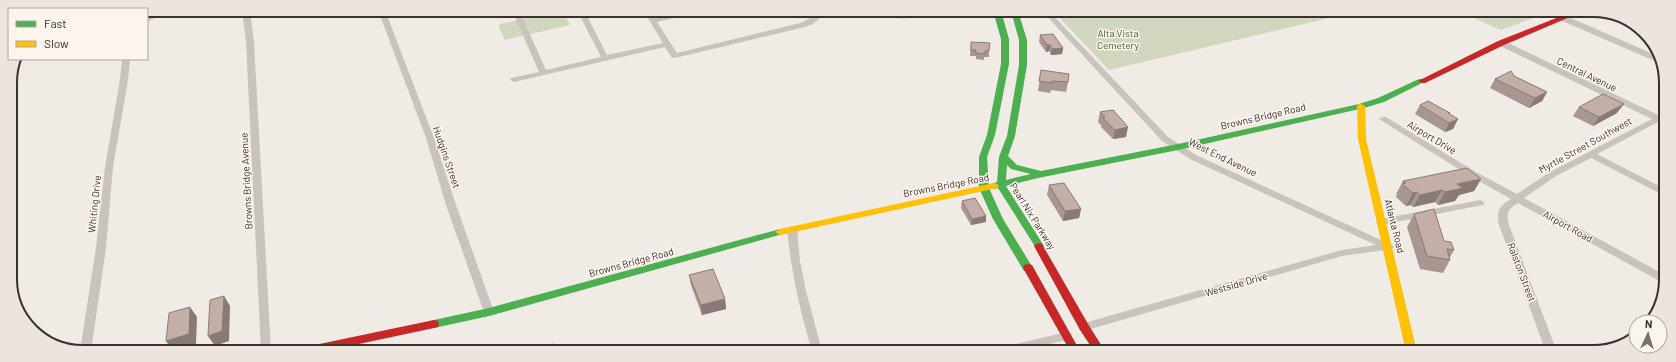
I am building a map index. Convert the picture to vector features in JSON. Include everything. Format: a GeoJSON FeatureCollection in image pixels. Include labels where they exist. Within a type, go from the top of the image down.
{"type":"FeatureCollection","features":[{"type":"Feature","properties":{"kind":"main road"},"geometry":{"type":"LineString","coordinates":[[999,17],[1006,39],[1005,64],[991,133],[983,157],[984,188],[998,219],[1020,253],[1072,345]]}},
{"type":"Feature","properties":{"kind":"main road","name":"Pearl Nix Parkway"},"geometry":{"type":"LineString","coordinates":[[1016,17],[1023,40],[1023,65],[1011,136],[1003,157],[1001,185],[1041,250],[1096,345]]}},
{"type":"Feature","properties":{"kind":"main road","name":"Browns Bridge Road"},"geometry":{"type":"LineString","coordinates":[[336,345],[396,334],[489,312],[792,229],[1001,185],[1045,174],[1178,147],[1361,106],[1381,100],[1501,43],[1563,18]]}},
{"type":"Feature","properties":{"kind":"main road","name":"Atlanta Road"},"geometry":{"type":"LineString","coordinates":[[1361,106],[1362,139],[1385,222],[1410,345]]}},
{"type":"Feature","properties":{"kind":"main road"},"geometry":{"type":"LineString","coordinates":[[1003,157],[1014,167],[1045,174]]}},
{"type":"Feature","properties":{"kind":"street","name":"Browns Bridge Avenue"},"geometry":{"type":"LineString","coordinates":[[247,17],[250,42],[266,345]]}},
{"type":"Feature","properties":{"kind":"street","name":"Hudgins Street"},"geometry":{"type":"LineString","coordinates":[[384,17],[430,138],[451,205],[489,312]]}},
{"type":"Feature","properties":{"kind":"street"},"geometry":{"type":"LineString","coordinates":[[518,17],[543,73]]}},
{"type":"Feature","properties":{"kind":"street"},"geometry":{"type":"LineString","coordinates":[[584,17],[605,58]]}},
{"type":"Feature","properties":{"kind":"street"},"geometry":{"type":"LineString","coordinates":[[650,17],[675,56],[802,25],[810,22],[813,17]]}},
{"type":"Feature","properties":{"kind":"street"},"geometry":{"type":"LineString","coordinates":[[653,21],[669,17]]}},
{"type":"Feature","properties":{"kind":"street","name":"West End Avenue"},"geometry":{"type":"LineString","coordinates":[[1051,17],[1165,139],[1192,157],[1389,247]]}},
{"type":"Feature","properties":{"kind":"street"},"geometry":{"type":"LineString","coordinates":[[1563,18],[1654,57]]}},
{"type":"Feature","properties":{"kind":"street","name":"Central Avenue"},"geometry":{"type":"LineString","coordinates":[[1501,43],[1659,117]]}},
{"type":"Feature","properties":{"kind":"street"},"geometry":{"type":"LineString","coordinates":[[514,80],[667,44]]}},
{"type":"Feature","properties":{"kind":"street","name":"Whiting Drive"},"geometry":{"type":"LineString","coordinates":[[86,345],[101,248],[109,166],[124,80],[126,60]]}},
{"type":"Feature","properties":{"kind":"street","name":"Airport Drive"},"geometry":{"type":"LineString","coordinates":[[1383,119],[1471,173]]}},
{"type":"Feature","properties":{"kind":"street","name":"Myrtle Street Southwest"},"geometry":{"type":"LineString","coordinates":[[1517,198],[1553,174],[1659,120]]}},
{"type":"Feature","properties":{"kind":"street"},"geometry":{"type":"LineString","coordinates":[[1592,155],[1659,190]]}},
{"type":"Feature","properties":{"kind":"street","name":"Airport Road"},"geometry":{"type":"LineString","coordinates":[[1471,173],[1659,277]]}},
{"type":"Feature","properties":{"kind":"street","name":"Ralston Street"},"geometry":{"type":"LineString","coordinates":[[1517,198],[1505,206],[1502,216],[1504,225],[1549,345]]}},
{"type":"Feature","properties":{"kind":"street"},"geometry":{"type":"LineString","coordinates":[[1385,222],[1480,203]]}},
{"type":"Feature","properties":{"kind":"street"},"geometry":{"type":"LineString","coordinates":[[792,229],[794,259],[799,288],[815,345]]}},
{"type":"Feature","properties":{"kind":"street","name":"Westside Drive"},"geometry":{"type":"LineString","coordinates":[[1084,327],[1342,253],[1389,247]]}},
{"type":"Feature","properties":{"kind":"street"},"geometry":{"type":"LineString","coordinates":[[1029,345],[1067,336]]}},
{"type":"Feature","properties":{"kind":"green space"},"geometry":{"type":"Polygon","coordinates":[[[531,17],[566,17],[570,25],[505,40],[498,25],[531,17]]]}},
{"type":"Feature","properties":{"kind":"green space","name":"Alta Vista Cemetery"},"geometry":{"type":"Polygon","coordinates":[[[1059,17],[1334,17],[1109,70],[1059,17]]]}},
{"type":"Feature","properties":{"kind":"green space"},"geometry":{"type":"Polygon","coordinates":[[[1472,17],[1536,17],[1501,30],[1472,17]]]}},
{"type":"Feature","properties":{"kind":"building"},"geometry":{"type":"Polygon","coordinates":[[[1053,34],[1063,48],[1052,49],[1040,35],[1053,34]]]}},
{"type":"Feature","properties":{"kind":"building"},"geometry":{"type":"Polygon","coordinates":[[[971,42],[990,43],[989,51],[985,51],[985,54],[976,53],[976,50],[971,50],[971,42]]]}},
{"type":"Feature","properties":{"kind":"building"},"geometry":{"type":"Polygon","coordinates":[[[1041,70],[1069,74],[1068,82],[1052,81],[1052,83],[1039,81],[1041,70]]]}},
{"type":"Feature","properties":{"kind":"building"},"geometry":{"type":"Polygon","coordinates":[[[1511,71],[1514,76],[1547,92],[1535,98],[1495,79],[1511,71]]]}},
{"type":"Feature","properties":{"kind":"building"},"geometry":{"type":"Polygon","coordinates":[[[1603,94],[1624,104],[1599,117],[1579,107],[1603,94]]]}},
{"type":"Feature","properties":{"kind":"building"},"geometry":{"type":"Polygon","coordinates":[[[1428,101],[1458,119],[1449,123],[1420,105],[1428,101]]]}},
{"type":"Feature","properties":{"kind":"building"},"geometry":{"type":"Polygon","coordinates":[[[1113,110],[1128,127],[1115,130],[1103,118],[1105,117],[1100,112],[1113,110]]]}},
{"type":"Feature","properties":{"kind":"building"},"geometry":{"type":"Polygon","coordinates":[[[1467,168],[1481,179],[1457,184],[1463,188],[1445,192],[1442,190],[1420,195],[1417,192],[1413,193],[1402,184],[1406,183],[1403,181],[1467,168]]]}},
{"type":"Feature","properties":{"kind":"building"},"geometry":{"type":"Polygon","coordinates":[[[1064,183],[1081,209],[1065,211],[1049,185],[1064,183]]]}},
{"type":"Feature","properties":{"kind":"building"},"geometry":{"type":"Polygon","coordinates":[[[975,198],[986,216],[972,219],[962,201],[975,198]]]}},
{"type":"Feature","properties":{"kind":"building"},"geometry":{"type":"Polygon","coordinates":[[[1434,209],[1444,241],[1451,242],[1454,250],[1447,249],[1450,260],[1427,256],[1414,214],[1434,209]]]}},
{"type":"Feature","properties":{"kind":"building"},"geometry":{"type":"Polygon","coordinates":[[[713,269],[725,299],[701,305],[689,275],[713,269]]]}},
{"type":"Feature","properties":{"kind":"building"},"geometry":{"type":"Polygon","coordinates":[[[224,296],[222,331],[208,336],[210,300],[224,296]]]}},
{"type":"Feature","properties":{"kind":"building"},"geometry":{"type":"Polygon","coordinates":[[[190,307],[189,334],[166,341],[169,313],[190,307]]]}},
{"type":"Feature","properties":{"kind":"traffic: fast"},"geometry":{"type":"LineString","coordinates":[[999,17],[1005,39],[1005,64],[991,135],[983,157],[984,188],[998,219],[1028,268]]}},
{"type":"Feature","properties":{"kind":"traffic: fast"},"geometry":{"type":"LineString","coordinates":[[1016,17],[1023,40],[1023,65],[1011,136],[1003,157],[1001,185],[1039,246]]}},
{"type":"Feature","properties":{"kind":"traffic: fast"},"geometry":{"type":"LineString","coordinates":[[994,186],[1038,175],[1178,147],[1361,106],[1381,100],[1422,81]]}},
{"type":"Feature","properties":{"kind":"traffic: fast"},"geometry":{"type":"LineString","coordinates":[[1003,157],[1014,167],[1038,173]]}},
{"type":"Feature","properties":{"kind":"traffic: fast"},"geometry":{"type":"LineString","coordinates":[[434,324],[489,312],[780,232]]}},
{"type":"Feature","properties":{"kind":"traffic: slow"},"geometry":{"type":"LineString","coordinates":[[1361,106],[1362,139],[1410,345]]}},
{"type":"Feature","properties":{"kind":"traffic: slow"},"geometry":{"type":"LineString","coordinates":[[780,232],[994,186]]}},
{"type":"Feature","properties":{"kind":"traffic: jam"},"geometry":{"type":"LineString","coordinates":[[1422,81],[1501,43],[1566,17]]}},
{"type":"Feature","properties":{"kind":"traffic: jam"},"geometry":{"type":"LineString","coordinates":[[1039,246],[1084,327],[1096,345]]}},
{"type":"Feature","properties":{"kind":"traffic: jam"},"geometry":{"type":"LineString","coordinates":[[1028,268],[1072,345]]}},
{"type":"Feature","properties":{"kind":"traffic: jam"},"geometry":{"type":"LineString","coordinates":[[334,345],[434,324]]}}]}
